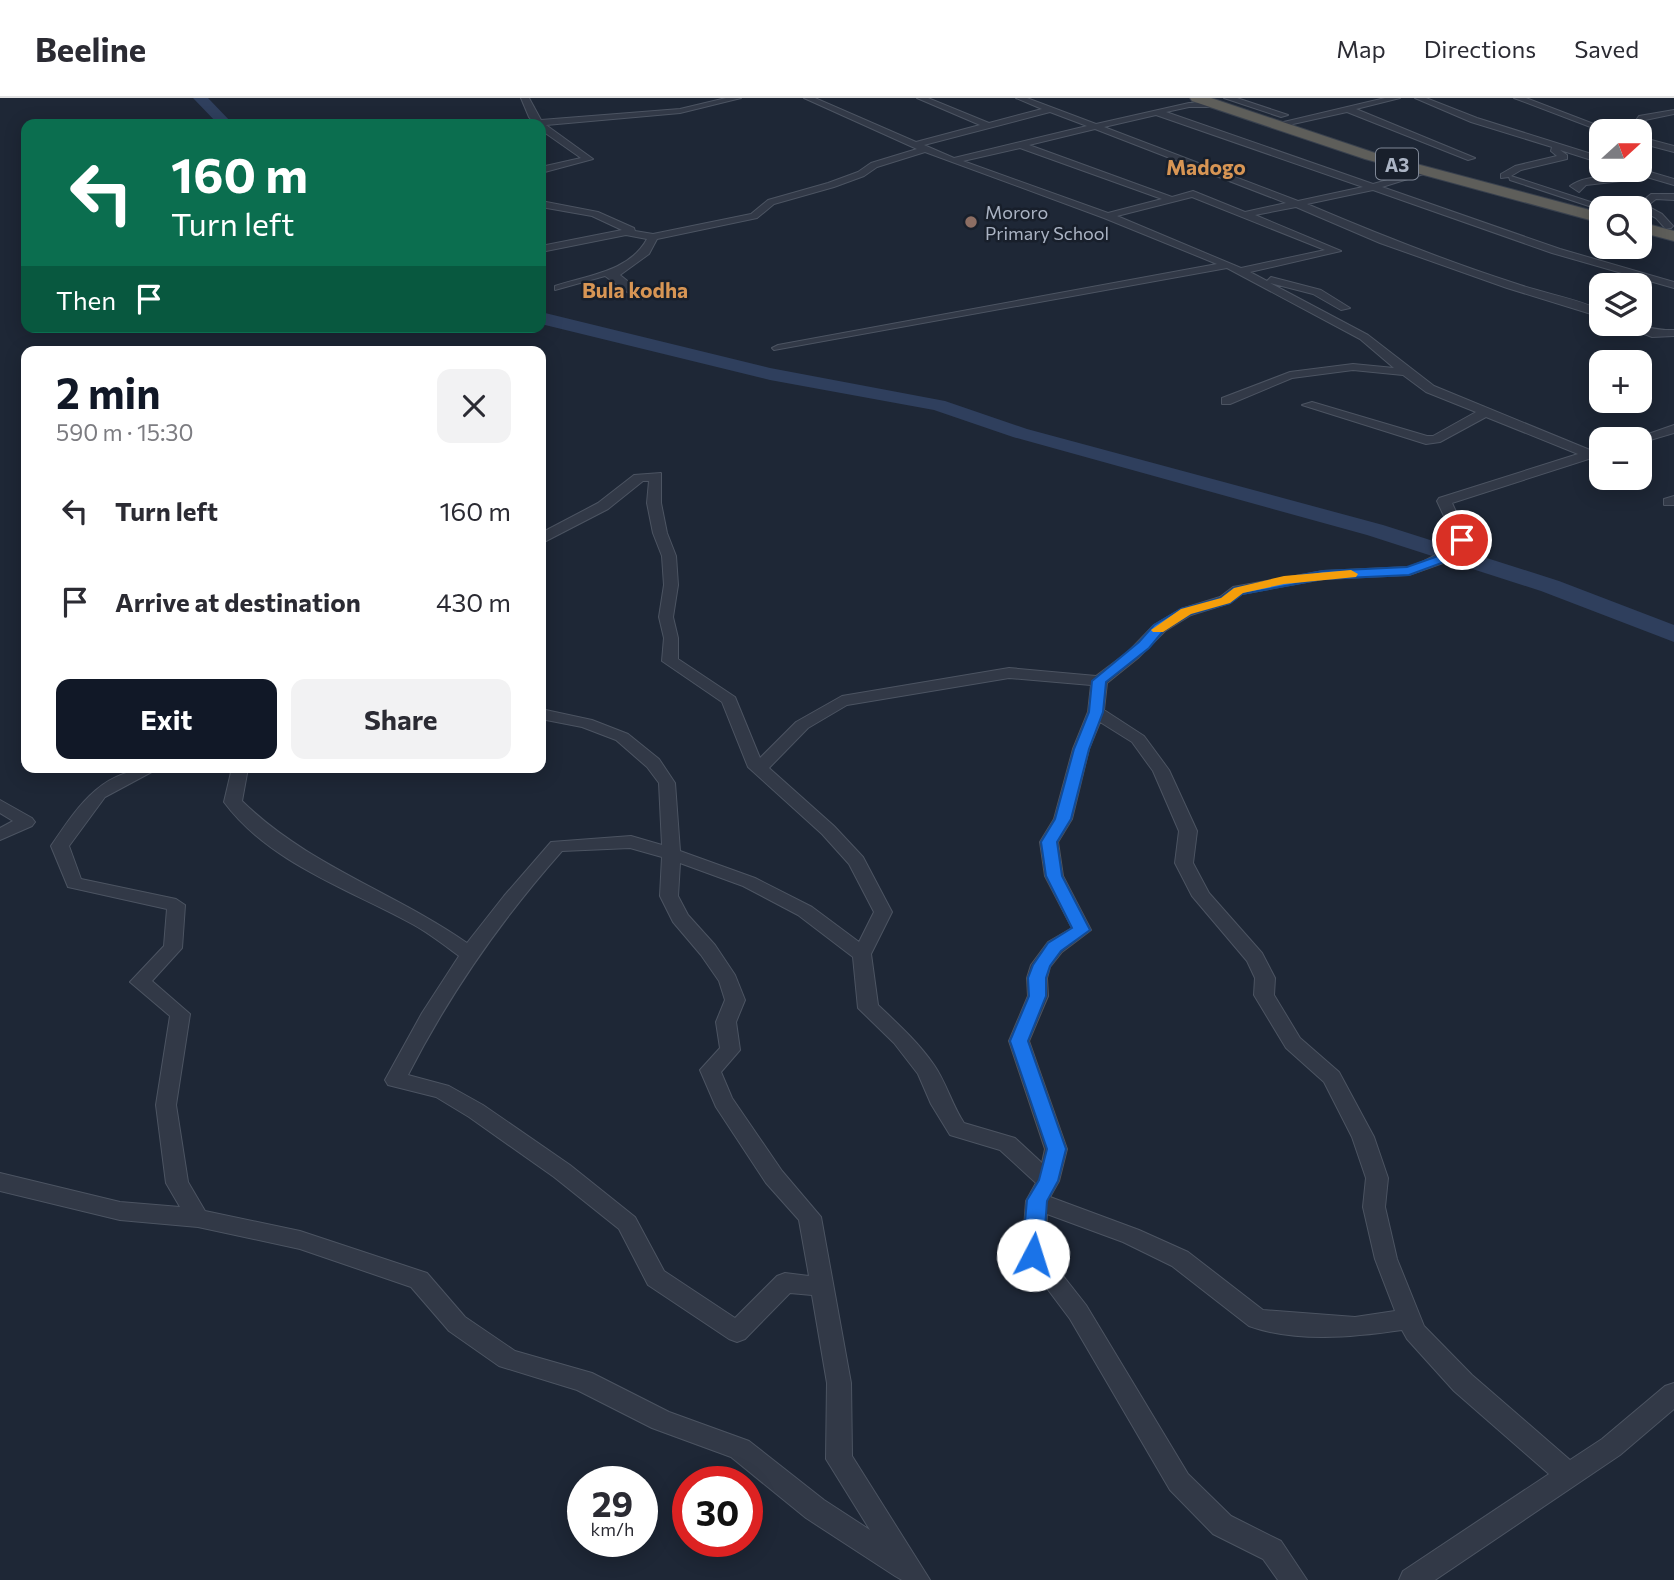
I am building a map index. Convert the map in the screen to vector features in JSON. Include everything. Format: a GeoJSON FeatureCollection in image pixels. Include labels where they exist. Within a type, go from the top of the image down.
{"type":"FeatureCollection","features":[{"type":"Feature","properties":{"kind":"highway","name":"A3"},"geometry":{"type":"LineString","coordinates":[[1197,98],[1222,102],[1279,120],[1424,171],[1589,215]]}},
{"type":"Feature","properties":{"kind":"highway"},"geometry":{"type":"LineString","coordinates":[[1652,228],[1672,229]]}},
{"type":"Feature","properties":{"kind":"street"},"geometry":{"type":"LineString","coordinates":[[525,98],[535,119]]}},
{"type":"Feature","properties":{"kind":"street"},"geometry":{"type":"LineString","coordinates":[[546,122],[680,111],[737,98]]}},
{"type":"Feature","properties":{"kind":"street"},"geometry":{"type":"LineString","coordinates":[[808,98],[953,161],[1107,216],[1228,265],[1364,337],[1379,347],[1404,372],[1430,389],[1484,413],[1589,451]]}},
{"type":"Feature","properties":{"kind":"street"},"geometry":{"type":"LineString","coordinates":[[921,98],[987,125]]}},
{"type":"Feature","properties":{"kind":"street"},"geometry":{"type":"LineString","coordinates":[[1020,98],[1298,204],[1384,241],[1511,286],[1589,309]]}},
{"type":"Feature","properties":{"kind":"street"},"geometry":{"type":"LineString","coordinates":[[1279,120],[1396,98]]}},
{"type":"Feature","properties":{"kind":"street"},"geometry":{"type":"LineString","coordinates":[[1419,98],[1474,120],[1589,156]]}},
{"type":"Feature","properties":{"kind":"street"},"geometry":{"type":"LineString","coordinates":[[1518,98],[1589,123]]}},
{"type":"Feature","properties":{"kind":"street"},"geometry":{"type":"LineString","coordinates":[[953,161],[1157,112],[1222,102]]}},
{"type":"Feature","properties":{"kind":"street"},"geometry":{"type":"LineString","coordinates":[[1345,108],[1471,158]]}},
{"type":"Feature","properties":{"kind":"street"},"geometry":{"type":"LineString","coordinates":[[546,205],[595,214],[653,237],[754,216],[771,202],[861,174],[874,165],[921,147],[987,125],[1050,110]]}},
{"type":"Feature","properties":{"kind":"street"},"geometry":{"type":"LineString","coordinates":[[1157,112],[1598,265],[1674,285]]}},
{"type":"Feature","properties":{"kind":"street"},"geometry":{"type":"LineString","coordinates":[[1641,119],[1674,112]]}},
{"type":"Feature","properties":{"kind":"street"},"geometry":{"type":"LineString","coordinates":[[546,130],[589,159],[546,169]]}},
{"type":"Feature","properties":{"kind":"street"},"geometry":{"type":"LineString","coordinates":[[1652,142],[1674,149]]}},
{"type":"Feature","properties":{"kind":"street"},"geometry":{"type":"LineString","coordinates":[[1023,146],[1170,199]]}},
{"type":"Feature","properties":{"kind":"street"},"geometry":{"type":"LineString","coordinates":[[1557,146],[1555,151],[1564,157],[1518,168],[1508,177],[1589,203]]}},
{"type":"Feature","properties":{"kind":"street"},"geometry":{"type":"LineString","coordinates":[[1247,215],[1371,188],[1424,171]]}},
{"type":"Feature","properties":{"kind":"street"},"geometry":{"type":"LineString","coordinates":[[1652,175],[1674,182]]}},
{"type":"Feature","properties":{"kind":"street"},"geometry":{"type":"LineString","coordinates":[[1579,189],[1575,186],[1594,182]]}},
{"type":"Feature","properties":{"kind":"street"},"geometry":{"type":"LineString","coordinates":[[1107,216],[1193,194],[1336,251],[1241,271]]}},
{"type":"Feature","properties":{"kind":"street"},"geometry":{"type":"LineString","coordinates":[[1672,229],[1659,216],[1640,207],[1654,196],[1674,197]]}},
{"type":"Feature","properties":{"kind":"street"},"geometry":{"type":"LineString","coordinates":[[1652,223],[1672,229]]}},
{"type":"Feature","properties":{"kind":"street"},"geometry":{"type":"LineString","coordinates":[[546,248],[615,234],[640,233]]}},
{"type":"Feature","properties":{"kind":"street"},"geometry":{"type":"LineString","coordinates":[[613,275],[645,252],[653,237]]}},
{"type":"Feature","properties":{"kind":"street"},"geometry":{"type":"LineString","coordinates":[[778,348],[1228,265]]}},
{"type":"Feature","properties":{"kind":"street"},"geometry":{"type":"LineString","coordinates":[[559,288],[605,274],[613,275],[640,297]]}},
{"type":"Feature","properties":{"kind":"street"},"geometry":{"type":"LineString","coordinates":[[1254,277],[1300,286],[1345,308]]}},
{"type":"Feature","properties":{"kind":"street"},"geometry":{"type":"LineString","coordinates":[[1652,334],[1674,333]]}},
{"type":"Feature","properties":{"kind":"street"},"geometry":{"type":"LineString","coordinates":[[1226,401],[1290,376],[1353,368],[1404,372]]}},
{"type":"Feature","properties":{"kind":"street"},"geometry":{"type":"LineString","coordinates":[[1308,405],[1426,440],[1436,439],[1484,413]]}},
{"type":"Feature","properties":{"kind":"street"},"geometry":{"type":"LineString","coordinates":[[1652,435],[1674,429]]}},
{"type":"Feature","properties":{"kind":"street"},"geometry":{"type":"LineString","coordinates":[[760,768],[802,725],[842,701],[1009,673],[1099,681],[1133,655],[1159,628],[1186,611],[1225,600],[1238,590],[1323,575],[1409,571],[1424,567],[1442,558],[1462,540],[1444,501],[1589,455]]}},
{"type":"Feature","properties":{"kind":"street"},"geometry":{"type":"LineString","coordinates":[[546,535],[603,506],[639,478],[656,476],[654,503],[660,533],[669,556],[671,585],[666,617],[671,638],[670,661],[729,700],[754,763],[858,861],[883,912],[862,954],[868,1008],[901,1038],[928,1071],[941,1104],[957,1129],[1007,1144],[1043,1191],[1180,1259],[1257,1319],[1289,1324],[1355,1327],[1410,1319]]}},
{"type":"Feature","properties":{"kind":"street"},"geometry":{"type":"LineString","coordinates":[[1099,681],[1096,712],[1081,749],[1063,819],[1049,842],[1054,876],[1082,930],[1055,947],[1041,965],[1037,978],[1038,996],[1019,1041],[1056,1149],[1043,1191],[1033,1255],[1078,1312],[1179,1482],[1222,1525],[1272,1550],[1294,1580]]}},
{"type":"Feature","properties":{"kind":"street"},"geometry":{"type":"LineString","coordinates":[[1096,712],[1138,739],[1161,770],[1188,831],[1184,863],[1201,896],[1255,958],[1265,978],[1264,995],[1293,1043],[1332,1077],[1363,1137],[1377,1178],[1374,1207],[1386,1259],[1415,1332],[1463,1383],[1569,1475]]}},
{"type":"Feature","properties":{"kind":"street"},"geometry":{"type":"LineString","coordinates":[[546,715],[586,723],[622,737],[653,763],[667,783],[671,855],[669,896],[680,918],[708,950],[728,980],[735,1000],[726,1021],[730,1050],[710,1070],[723,1101],[760,1155],[810,1217],[839,1383],[839,1459],[915,1576]]}},
{"type":"Feature","properties":{"kind":"street"},"geometry":{"type":"LineString","coordinates":[[141,773],[99,793],[60,846],[74,883],[176,905],[173,948],[141,982],[180,1014],[166,1105],[177,1183],[198,1218]]}},
{"type":"Feature","properties":{"kind":"street"},"geometry":{"type":"LineString","coordinates":[[239,773],[233,802],[253,824],[304,862],[415,918],[471,955]]}},
{"type":"Feature","properties":{"kind":"street"},"geometry":{"type":"LineString","coordinates":[[0,805],[26,822],[0,835]]}},
{"type":"Feature","properties":{"kind":"street"},"geometry":{"type":"LineString","coordinates":[[823,1287],[785,1283],[737,1332],[656,1278],[627,1223],[562,1171],[476,1111],[442,1091],[395,1080],[423,1024],[522,883],[557,846],[631,842],[749,882],[806,911],[862,954]]}},
{"type":"Feature","properties":{"kind":"street"},"geometry":{"type":"LineString","coordinates":[[0,1182],[120,1211],[198,1218],[300,1240],[419,1280],[457,1324],[508,1359],[583,1381],[661,1420],[740,1449],[815,1509],[915,1576]]}},
{"type":"Feature","properties":{"kind":"street"},"geometry":{"type":"LineString","coordinates":[[1412,1580],[1611,1447],[1674,1394]]}},
{"type":"Feature","properties":{"kind":"waterway"},"geometry":{"type":"LineString","coordinates":[[200,98],[221,119]]}},
{"type":"Feature","properties":{"kind":"waterway"},"geometry":{"type":"LineString","coordinates":[[546,319],[770,374],[938,405],[1020,433],[1375,530],[1550,586],[1674,634]]}},
{"type":"Feature","properties":{"kind":"slow traffic"},"geometry":{"type":"LineString","coordinates":[[1158,630],[1186,611],[1205,608],[1225,600],[1238,590],[1284,580],[1351,574]]}},
{"type":"Feature","properties":{"kind":"place","name":"Mororo Primary School"},"geometry":{"type":"Point","coordinates":[971,222]}},
{"type":"Feature","properties":{"kind":"district","name":"Madogo"},"geometry":{"type":"Point","coordinates":[1206,166]}},
{"type":"Feature","properties":{"kind":"district","name":"Bula kodha"},"geometry":{"type":"Point","coordinates":[635,289]}},
{"type":"Feature","properties":{"kind":"route"},"geometry":{"type":"LineString","coordinates":[[1033,1255],[1037,1200],[1048,1181],[1056,1149],[1019,1041],[1038,996],[1037,978],[1041,965],[1055,947],[1082,930],[1054,876],[1049,842],[1063,819],[1081,749],[1096,712],[1099,681],[1133,655],[1159,628],[1186,611],[1205,608],[1225,600],[1238,590],[1323,575],[1409,571],[1442,558],[1462,540]]}}]}
